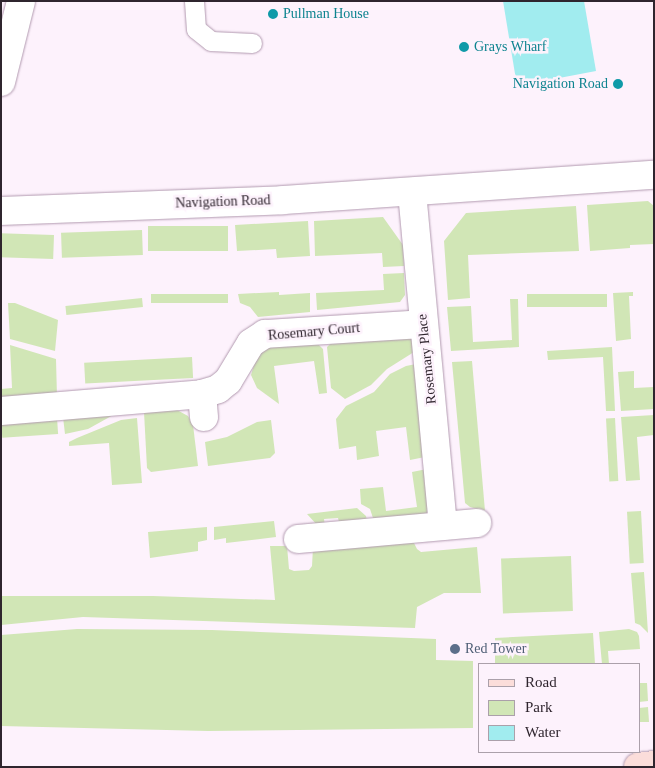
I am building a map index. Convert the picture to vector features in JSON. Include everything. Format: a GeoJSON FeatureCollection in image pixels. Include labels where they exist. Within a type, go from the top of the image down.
{"type":"FeatureCollection","features":[{"type":"Feature","properties":{"kind":"main road"},"geometry":{"type":"LineString","coordinates":[[638,767],[654,765]]}},
{"type":"Feature","properties":{"kind":"street"},"geometry":{"type":"LineString","coordinates":[[1,82],[21,1]]}},
{"type":"Feature","properties":{"kind":"street","name":"Navigation Road"},"geometry":{"type":"LineString","coordinates":[[1,211],[283,200],[645,175]]}},
{"type":"Feature","properties":{"kind":"street","name":"Rosemary Place"},"geometry":{"type":"LineString","coordinates":[[424,191],[424,324],[443,526]]}},
{"type":"Feature","properties":{"kind":"street","name":"Rosemary Court"},"geometry":{"type":"LineString","coordinates":[[1,411],[203,406],[218,389],[237,387],[252,343],[265,334],[424,324]]}},
{"type":"Feature","properties":{"kind":"street"},"geometry":{"type":"LineString","coordinates":[[298,540],[477,523]]}},
{"type":"Feature","properties":{"kind":"lane"},"geometry":{"type":"LineString","coordinates":[[194,1],[196,29],[211,41],[252,43]]}},
{"type":"Feature","properties":{"kind":"green space"},"geometry":{"type":"Polygon","coordinates":[[[648,201],[654,206],[654,244],[630,245],[630,248],[590,251],[587,205],[648,201]]]}},
{"type":"Feature","properties":{"kind":"green space"},"geometry":{"type":"Polygon","coordinates":[[[576,206],[579,251],[468,255],[470,298],[448,300],[444,241],[466,213],[576,206]]]}},
{"type":"Feature","properties":{"kind":"green space"},"geometry":{"type":"Polygon","coordinates":[[[383,217],[403,245],[404,266],[383,267],[382,253],[315,256],[314,221],[383,217]]]}},
{"type":"Feature","properties":{"kind":"green space"},"geometry":{"type":"Polygon","coordinates":[[[308,221],[310,256],[277,258],[276,249],[237,251],[235,225],[308,221]]]}},
{"type":"Feature","properties":{"kind":"green space"},"geometry":{"type":"Polygon","coordinates":[[[148,226],[228,226],[228,251],[148,251],[148,226]]]}},
{"type":"Feature","properties":{"kind":"green space"},"geometry":{"type":"Polygon","coordinates":[[[142,230],[143,255],[62,258],[61,233],[142,230]]]}},
{"type":"Feature","properties":{"kind":"green space"},"geometry":{"type":"Polygon","coordinates":[[[1,233],[54,235],[53,259],[1,257],[1,233]]]}},
{"type":"Feature","properties":{"kind":"green space"},"geometry":{"type":"Polygon","coordinates":[[[404,273],[405,295],[400,302],[317,310],[316,293],[384,290],[383,274],[404,273]]]}},
{"type":"Feature","properties":{"kind":"green space"},"geometry":{"type":"Polygon","coordinates":[[[279,292],[279,295],[310,293],[310,312],[258,317],[250,307],[240,303],[238,294],[279,292]]]}},
{"type":"Feature","properties":{"kind":"green space"},"geometry":{"type":"Polygon","coordinates":[[[633,292],[633,296],[629,296],[631,339],[616,341],[613,293],[633,292]]]}},
{"type":"Feature","properties":{"kind":"green space"},"geometry":{"type":"Polygon","coordinates":[[[151,294],[228,294],[228,303],[151,303],[151,294]]]}},
{"type":"Feature","properties":{"kind":"green space"},"geometry":{"type":"Polygon","coordinates":[[[527,294],[607,294],[607,307],[527,307],[527,294]]]}},
{"type":"Feature","properties":{"kind":"green space"},"geometry":{"type":"Polygon","coordinates":[[[142,298],[143,307],[66,315],[65,306],[142,298]]]}},
{"type":"Feature","properties":{"kind":"green space"},"geometry":{"type":"Polygon","coordinates":[[[510,299],[518,299],[519,347],[451,351],[447,307],[471,306],[473,342],[512,340],[510,299]]]}},
{"type":"Feature","properties":{"kind":"green space"},"geometry":{"type":"Polygon","coordinates":[[[8,303],[15,303],[58,320],[55,351],[10,339],[8,303]]]}},
{"type":"Feature","properties":{"kind":"green space"},"geometry":{"type":"Polygon","coordinates":[[[412,337],[414,352],[387,369],[371,385],[345,399],[331,388],[327,347],[334,340],[412,337]]]}},
{"type":"Feature","properties":{"kind":"green space"},"geometry":{"type":"Polygon","coordinates":[[[316,342],[323,349],[327,393],[319,394],[314,361],[274,366],[279,404],[257,388],[251,375],[257,355],[269,346],[316,342]]]}},
{"type":"Feature","properties":{"kind":"green space"},"geometry":{"type":"Polygon","coordinates":[[[10,345],[56,359],[57,397],[1,399],[1,389],[12,388],[10,345]]]}},
{"type":"Feature","properties":{"kind":"green space"},"geometry":{"type":"Polygon","coordinates":[[[612,347],[615,411],[606,411],[603,357],[548,360],[547,351],[612,347]]]}},
{"type":"Feature","properties":{"kind":"green space"},"geometry":{"type":"Polygon","coordinates":[[[192,357],[193,378],[85,384],[84,363],[192,357]]]}},
{"type":"Feature","properties":{"kind":"green space"},"geometry":{"type":"Polygon","coordinates":[[[472,361],[485,511],[470,507],[465,503],[452,362],[472,361]]]}},
{"type":"Feature","properties":{"kind":"green space"},"geometry":{"type":"Polygon","coordinates":[[[416,364],[425,457],[410,460],[406,427],[376,431],[379,456],[357,460],[356,446],[339,449],[336,419],[346,406],[374,392],[390,374],[406,366],[416,364]]]}},
{"type":"Feature","properties":{"kind":"green space"},"geometry":{"type":"Polygon","coordinates":[[[634,371],[634,388],[654,387],[654,409],[621,411],[618,372],[634,371]]]}},
{"type":"Feature","properties":{"kind":"green space"},"geometry":{"type":"Polygon","coordinates":[[[177,410],[188,416],[193,425],[198,466],[151,472],[147,468],[144,412],[177,410]]]}},
{"type":"Feature","properties":{"kind":"green space"},"geometry":{"type":"Polygon","coordinates":[[[115,414],[88,429],[65,434],[63,417],[115,414]]]}},
{"type":"Feature","properties":{"kind":"green space"},"geometry":{"type":"Polygon","coordinates":[[[654,415],[654,435],[637,437],[640,480],[626,481],[621,417],[654,415]]]}},
{"type":"Feature","properties":{"kind":"green space"},"geometry":{"type":"Polygon","coordinates":[[[57,418],[58,434],[2,438],[1,422],[57,418]]]}},
{"type":"Feature","properties":{"kind":"green space"},"geometry":{"type":"Polygon","coordinates":[[[137,418],[142,483],[112,485],[109,443],[69,446],[69,442],[77,438],[121,420],[137,418]]]}},
{"type":"Feature","properties":{"kind":"green space"},"geometry":{"type":"Polygon","coordinates":[[[606,418],[615,418],[618,481],[609,481],[606,418]]]}},
{"type":"Feature","properties":{"kind":"green space"},"geometry":{"type":"Polygon","coordinates":[[[271,420],[275,453],[270,458],[208,466],[205,442],[227,437],[257,422],[271,420]]]}},
{"type":"Feature","properties":{"kind":"green space"},"geometry":{"type":"Polygon","coordinates":[[[427,469],[429,507],[427,514],[420,518],[375,524],[370,509],[361,504],[360,489],[383,487],[386,511],[417,507],[412,472],[427,469]]]}},
{"type":"Feature","properties":{"kind":"green space"},"geometry":{"type":"Polygon","coordinates":[[[357,508],[366,516],[368,525],[340,526],[338,518],[324,519],[325,526],[318,526],[307,514],[357,508]]]}},
{"type":"Feature","properties":{"kind":"green space"},"geometry":{"type":"Polygon","coordinates":[[[641,511],[644,563],[630,564],[627,512],[641,511]]]}},
{"type":"Feature","properties":{"kind":"green space"},"geometry":{"type":"Polygon","coordinates":[[[274,521],[276,537],[226,543],[226,538],[214,540],[214,527],[274,521]]]}},
{"type":"Feature","properties":{"kind":"green space"},"geometry":{"type":"Polygon","coordinates":[[[207,527],[207,540],[198,542],[198,551],[150,558],[148,532],[207,527]]]}},
{"type":"Feature","properties":{"kind":"green space"},"geometry":{"type":"Polygon","coordinates":[[[413,541],[421,552],[477,547],[481,593],[444,593],[417,607],[415,628],[83,617],[1,625],[1,596],[153,596],[275,600],[270,546],[287,546],[289,569],[294,571],[309,570],[312,566],[313,547],[413,541]]]}},
{"type":"Feature","properties":{"kind":"green space"},"geometry":{"type":"Polygon","coordinates":[[[571,556],[573,611],[503,613],[501,558],[571,556]]]}},
{"type":"Feature","properties":{"kind":"green space"},"geometry":{"type":"Polygon","coordinates":[[[644,572],[648,633],[635,623],[631,573],[644,572]]]}},
{"type":"Feature","properties":{"kind":"green space"},"geometry":{"type":"Polygon","coordinates":[[[77,629],[212,630],[436,639],[436,660],[473,661],[473,728],[208,731],[1,726],[1,635],[77,629]]]}},
{"type":"Feature","properties":{"kind":"green space"},"geometry":{"type":"Polygon","coordinates":[[[629,629],[637,632],[640,649],[608,651],[609,663],[602,663],[599,632],[629,629]]]}},
{"type":"Feature","properties":{"kind":"green space"},"geometry":{"type":"Polygon","coordinates":[[[593,633],[595,663],[495,663],[495,638],[593,633]]]}},
{"type":"Feature","properties":{"kind":"green space"},"geometry":{"type":"Polygon","coordinates":[[[640,683],[647,683],[648,701],[640,702],[640,683]]]}},
{"type":"Feature","properties":{"kind":"green space"},"geometry":{"type":"Polygon","coordinates":[[[648,707],[649,722],[640,722],[640,708],[648,707]]]}},
{"type":"Feature","properties":{"kind":"water"},"geometry":{"type":"Polygon","coordinates":[[[503,1],[584,1],[596,71],[517,86],[503,1]]]}},
{"type":"Feature","properties":{"kind":"place","name":"Pullman House"},"geometry":{"type":"Point","coordinates":[273,14]}},
{"type":"Feature","properties":{"kind":"place","name":"Grays Wharf"},"geometry":{"type":"Point","coordinates":[464,47]}},
{"type":"Feature","properties":{"kind":"place","name":"Navigation Road"},"geometry":{"type":"Point","coordinates":[618,84]}},
{"type":"Feature","properties":{"kind":"place","name":"Red Tower"},"geometry":{"type":"Point","coordinates":[455,649]}}]}
